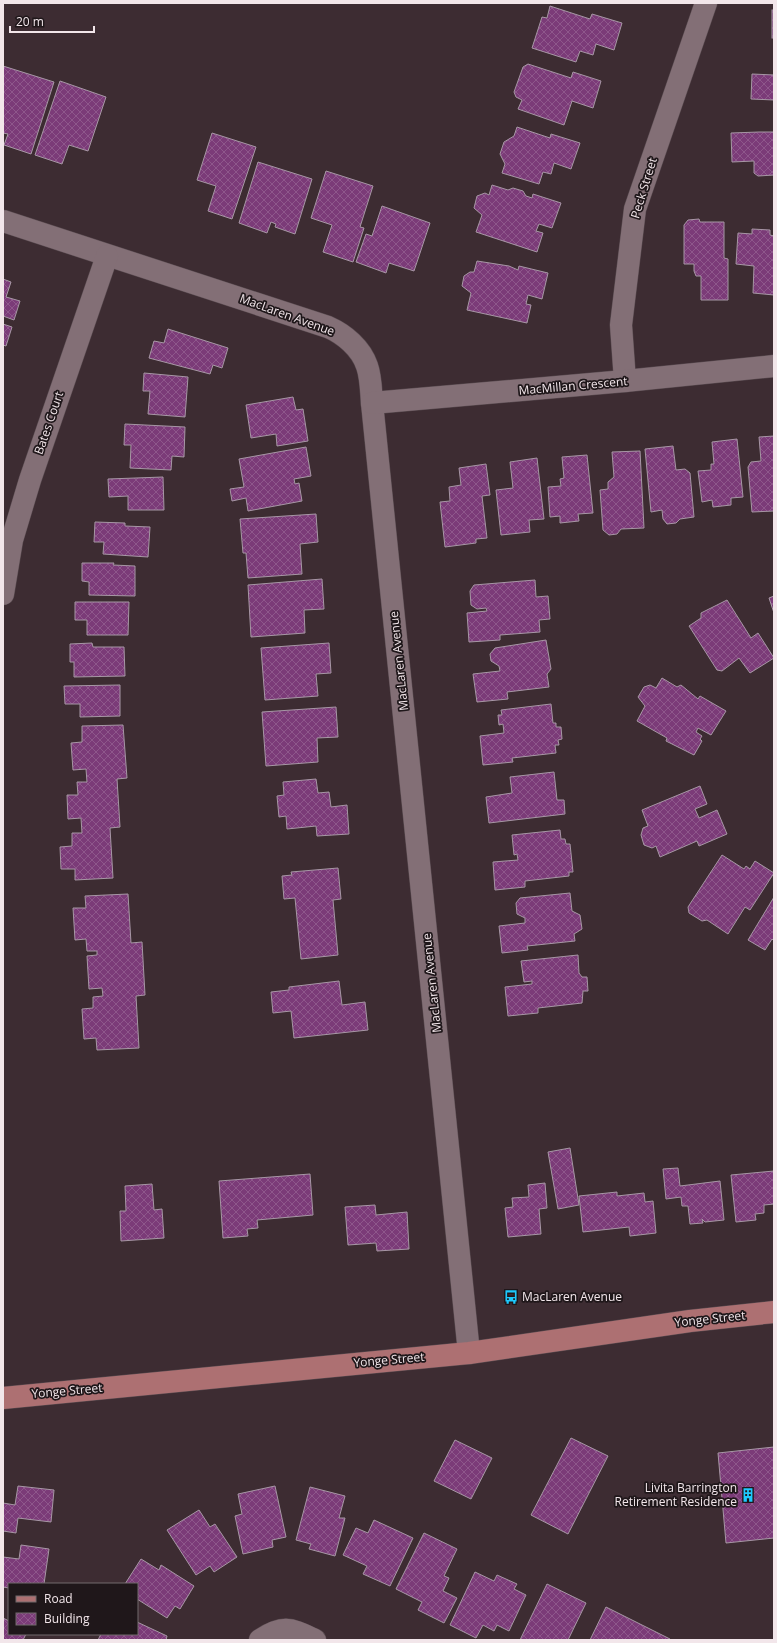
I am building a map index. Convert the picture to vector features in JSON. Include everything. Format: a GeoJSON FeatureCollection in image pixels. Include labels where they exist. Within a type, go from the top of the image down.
{"type":"FeatureCollection","features":[{"type":"Feature","properties":{"kind":"main road","name":"Yonge Street"},"geometry":{"type":"LineString","coordinates":[[3,1398],[469,1353],[690,1321],[774,1312]]}},
{"type":"Feature","properties":{"kind":"street","name":"Peck Street"},"geometry":{"type":"LineString","coordinates":[[625,382],[621,325],[635,209],[706,3]]}},
{"type":"Feature","properties":{"kind":"street","name":"MacLaren Avenue"},"geometry":{"type":"LineString","coordinates":[[3,221],[107,256],[223,292],[336,331],[352,342],[363,357],[367,367],[372,403],[469,1353]]}},
{"type":"Feature","properties":{"kind":"street","name":"Bates Court"},"geometry":{"type":"LineString","coordinates":[[3,594],[12,540],[30,480],[92,295],[107,256]]}},
{"type":"Feature","properties":{"kind":"street","name":"MacMillan Crescent"},"geometry":{"type":"LineString","coordinates":[[372,403],[625,382],[774,366]]}},
{"type":"Feature","properties":{"kind":"street"},"geometry":{"type":"LineString","coordinates":[[260,1640],[271,1633],[292,1629],[315,1640]]}},
{"type":"Feature","properties":{"kind":"building"},"geometry":{"type":"Polygon","coordinates":[[[550,6],[590,19],[592,14],[622,23],[614,50],[596,44],[593,55],[580,51],[576,62],[532,48],[542,17],[547,18],[550,6]]]}},
{"type":"Feature","properties":{"kind":"building"},"geometry":{"type":"Polygon","coordinates":[[[772,10],[774,10],[774,38],[772,38],[772,10]]]}},
{"type":"Feature","properties":{"kind":"building"},"geometry":{"type":"Polygon","coordinates":[[[528,64],[571,78],[573,72],[601,81],[593,108],[572,101],[564,125],[518,109],[522,100],[516,97],[514,92],[523,67],[528,64]]]}},
{"type":"Feature","properties":{"kind":"building"},"geometry":{"type":"Polygon","coordinates":[[[3,66],[54,82],[31,154],[4,145],[8,134],[3,133],[3,66]]]}},
{"type":"Feature","properties":{"kind":"building"},"geometry":{"type":"Polygon","coordinates":[[[752,74],[774,75],[774,100],[751,99],[752,74]]]}},
{"type":"Feature","properties":{"kind":"building"},"geometry":{"type":"Polygon","coordinates":[[[60,81],[106,97],[88,151],[69,145],[62,164],[35,155],[60,81]]]}},
{"type":"Feature","properties":{"kind":"building"},"geometry":{"type":"Polygon","coordinates":[[[517,127],[550,138],[551,134],[580,143],[571,169],[554,163],[551,174],[543,172],[539,184],[502,173],[505,164],[500,154],[504,142],[514,136],[517,127]]]}},
{"type":"Feature","properties":{"kind":"building"},"geometry":{"type":"Polygon","coordinates":[[[774,132],[774,175],[758,176],[754,173],[754,161],[732,162],[731,133],[774,132]]]}},
{"type":"Feature","properties":{"kind":"building"},"geometry":{"type":"Polygon","coordinates":[[[212,133],[256,147],[232,219],[208,211],[216,186],[197,180],[212,133]]]}},
{"type":"Feature","properties":{"kind":"building"},"geometry":{"type":"Polygon","coordinates":[[[258,162],[312,179],[295,234],[275,227],[276,224],[271,222],[267,233],[239,223],[258,162]]]}},
{"type":"Feature","properties":{"kind":"building"},"geometry":{"type":"Polygon","coordinates":[[[326,171],[373,186],[360,227],[364,228],[353,262],[323,252],[332,225],[311,218],[326,171]]]}},
{"type":"Feature","properties":{"kind":"building"},"geometry":{"type":"Polygon","coordinates":[[[492,185],[508,190],[513,188],[523,191],[526,196],[532,198],[533,194],[561,203],[552,228],[539,224],[536,231],[543,233],[537,252],[476,232],[482,215],[474,208],[477,196],[485,193],[489,195],[492,185]]]}},
{"type":"Feature","properties":{"kind":"building"},"geometry":{"type":"Polygon","coordinates":[[[382,206],[430,223],[414,271],[389,263],[386,273],[356,262],[366,234],[372,236],[382,206]]]}},
{"type":"Feature","properties":{"kind":"building"},"geometry":{"type":"Polygon","coordinates":[[[699,219],[700,222],[724,222],[724,258],[728,259],[728,300],[701,300],[701,276],[696,276],[694,264],[684,264],[684,225],[688,220],[699,219]]]}},
{"type":"Feature","properties":{"kind":"building"},"geometry":{"type":"Polygon","coordinates":[[[752,229],[770,230],[770,235],[774,236],[774,295],[753,293],[754,266],[736,264],[738,233],[752,234],[752,229]]]}},
{"type":"Feature","properties":{"kind":"building"},"geometry":{"type":"Polygon","coordinates":[[[477,261],[509,266],[518,270],[519,266],[548,273],[542,299],[528,295],[526,304],[531,305],[527,323],[467,310],[471,293],[462,286],[464,276],[470,272],[474,272],[477,261]]]}},
{"type":"Feature","properties":{"kind":"building"},"geometry":{"type":"Polygon","coordinates":[[[3,279],[11,282],[6,297],[20,301],[14,320],[3,316],[3,279]]]}},
{"type":"Feature","properties":{"kind":"building"},"geometry":{"type":"Polygon","coordinates":[[[3,324],[12,327],[6,346],[3,345],[3,324]]]}},
{"type":"Feature","properties":{"kind":"building"},"geometry":{"type":"Polygon","coordinates":[[[168,329],[228,348],[222,368],[213,365],[210,374],[149,358],[154,341],[164,343],[168,329]]]}},
{"type":"Feature","properties":{"kind":"building"},"geometry":{"type":"Polygon","coordinates":[[[144,373],[188,377],[185,417],[148,414],[150,391],[143,391],[144,373]]]}},
{"type":"Feature","properties":{"kind":"building"},"geometry":{"type":"Polygon","coordinates":[[[293,397],[296,410],[303,409],[308,441],[277,446],[276,434],[251,438],[246,405],[293,397]]]}},
{"type":"Feature","properties":{"kind":"building"},"geometry":{"type":"Polygon","coordinates":[[[125,424],[185,427],[184,457],[172,456],[171,470],[130,468],[131,445],[124,445],[125,424]]]}},
{"type":"Feature","properties":{"kind":"building"},"geometry":{"type":"Polygon","coordinates":[[[774,436],[774,511],[752,512],[748,467],[751,462],[761,461],[759,437],[774,436]]]}},
{"type":"Feature","properties":{"kind":"building"},"geometry":{"type":"Polygon","coordinates":[[[737,439],[743,497],[731,498],[731,505],[713,507],[712,500],[702,502],[698,471],[711,470],[711,464],[714,464],[712,442],[737,439]]]}},
{"type":"Feature","properties":{"kind":"building"},"geometry":{"type":"Polygon","coordinates":[[[673,446],[676,470],[685,469],[690,473],[694,517],[680,519],[676,523],[667,524],[663,519],[662,510],[651,512],[645,449],[673,446]]]}},
{"type":"Feature","properties":{"kind":"building"},"geometry":{"type":"Polygon","coordinates":[[[306,447],[311,476],[294,479],[295,484],[299,483],[302,501],[248,511],[246,498],[232,501],[230,489],[244,487],[239,459],[306,447]]]}},
{"type":"Feature","properties":{"kind":"building"},"geometry":{"type":"Polygon","coordinates":[[[640,451],[644,528],[621,529],[617,534],[609,535],[603,530],[600,490],[608,489],[608,482],[614,477],[612,452],[640,451]]]}},
{"type":"Feature","properties":{"kind":"building"},"geometry":{"type":"Polygon","coordinates":[[[587,455],[593,513],[578,514],[579,521],[560,523],[560,516],[550,517],[548,487],[561,486],[560,479],[564,478],[562,457],[587,455]]]}},
{"type":"Feature","properties":{"kind":"building"},"geometry":{"type":"Polygon","coordinates":[[[537,458],[544,519],[529,520],[530,532],[501,535],[496,490],[513,488],[510,462],[537,458]]]}},
{"type":"Feature","properties":{"kind":"building"},"geometry":{"type":"Polygon","coordinates":[[[486,464],[490,495],[482,496],[487,538],[476,539],[476,543],[445,547],[440,502],[450,501],[449,487],[461,485],[459,468],[486,464]]]}},
{"type":"Feature","properties":{"kind":"building"},"geometry":{"type":"Polygon","coordinates":[[[163,477],[164,510],[128,510],[128,496],[109,497],[108,479],[163,477]]]}},
{"type":"Feature","properties":{"kind":"building"},"geometry":{"type":"Polygon","coordinates":[[[316,514],[318,542],[300,544],[302,574],[248,578],[246,553],[243,553],[240,519],[316,514]]]}},
{"type":"Feature","properties":{"kind":"building"},"geometry":{"type":"Polygon","coordinates":[[[95,522],[125,523],[125,526],[150,527],[148,557],[103,554],[104,542],[94,542],[95,522]]]}},
{"type":"Feature","properties":{"kind":"building"},"geometry":{"type":"Polygon","coordinates":[[[82,563],[114,563],[113,565],[135,566],[135,596],[89,595],[89,582],[82,581],[82,563]]]}},
{"type":"Feature","properties":{"kind":"building"},"geometry":{"type":"Polygon","coordinates":[[[322,579],[324,609],[304,610],[305,633],[251,637],[248,585],[322,579]]]}},
{"type":"Feature","properties":{"kind":"building"},"geometry":{"type":"Polygon","coordinates":[[[535,580],[536,597],[548,596],[550,619],[539,620],[540,632],[500,635],[500,640],[469,642],[467,613],[487,611],[486,608],[477,609],[471,605],[470,591],[474,585],[535,580]]]}},
{"type":"Feature","properties":{"kind":"building"},"geometry":{"type":"Polygon","coordinates":[[[774,596],[774,613],[769,598],[774,596]]]}},
{"type":"Feature","properties":{"kind":"building"},"geometry":{"type":"Polygon","coordinates":[[[727,600],[751,638],[758,633],[774,658],[750,673],[739,658],[722,671],[717,670],[689,626],[701,618],[701,613],[727,600]]]}},
{"type":"Feature","properties":{"kind":"building"},"geometry":{"type":"Polygon","coordinates":[[[75,602],[129,602],[128,635],[87,635],[87,620],[75,620],[75,602]]]}},
{"type":"Feature","properties":{"kind":"building"},"geometry":{"type":"Polygon","coordinates":[[[546,640],[551,669],[547,674],[549,687],[507,692],[508,699],[477,702],[473,674],[500,671],[499,666],[491,661],[490,654],[495,648],[546,640]]]}},
{"type":"Feature","properties":{"kind":"building"},"geometry":{"type":"Polygon","coordinates":[[[92,643],[93,647],[124,647],[125,676],[74,677],[74,662],[70,662],[70,644],[92,643]]]}},
{"type":"Feature","properties":{"kind":"building"},"geometry":{"type":"Polygon","coordinates":[[[329,643],[331,673],[316,674],[318,696],[265,700],[261,648],[329,643]]]}},
{"type":"Feature","properties":{"kind":"building"},"geometry":{"type":"Polygon","coordinates":[[[662,678],[677,687],[681,685],[698,699],[700,696],[726,711],[711,735],[698,728],[696,732],[702,736],[700,739],[702,741],[694,755],[666,741],[667,738],[637,721],[645,706],[638,697],[644,687],[650,685],[656,688],[662,678]]]}},
{"type":"Feature","properties":{"kind":"building"},"geometry":{"type":"Polygon","coordinates":[[[120,685],[120,716],[80,717],[80,704],[65,704],[64,686],[120,685]]]}},
{"type":"Feature","properties":{"kind":"building"},"geometry":{"type":"Polygon","coordinates":[[[551,704],[553,723],[556,723],[556,727],[561,727],[562,739],[558,740],[559,745],[555,745],[556,753],[512,758],[513,762],[483,765],[480,736],[504,733],[503,724],[499,725],[498,715],[502,715],[501,710],[551,704]]]}},
{"type":"Feature","properties":{"kind":"building"},"geometry":{"type":"Polygon","coordinates":[[[336,707],[338,737],[317,738],[318,762],[266,766],[262,712],[336,707]]]}},
{"type":"Feature","properties":{"kind":"building"},"geometry":{"type":"Polygon","coordinates":[[[123,725],[127,778],[117,779],[120,827],[110,828],[113,878],[75,880],[75,869],[61,869],[60,847],[72,846],[72,833],[82,833],[81,818],[68,819],[67,795],[78,795],[77,782],[87,782],[86,769],[73,770],[71,743],[82,742],[82,726],[123,725]]]}},
{"type":"Feature","properties":{"kind":"building"},"geometry":{"type":"Polygon","coordinates":[[[554,772],[557,800],[564,800],[565,814],[489,823],[486,797],[512,793],[510,777],[554,772]]]}},
{"type":"Feature","properties":{"kind":"building"},"geometry":{"type":"Polygon","coordinates":[[[316,779],[318,793],[329,792],[331,807],[347,805],[349,834],[317,836],[316,826],[287,829],[286,816],[279,817],[277,796],[284,795],[283,782],[316,779]]]}},
{"type":"Feature","properties":{"kind":"building"},"geometry":{"type":"Polygon","coordinates":[[[700,786],[707,804],[695,809],[699,818],[717,810],[727,834],[699,846],[697,841],[660,857],[656,846],[652,848],[644,845],[641,835],[643,828],[648,826],[642,810],[700,786]]]}},
{"type":"Feature","properties":{"kind":"building"},"geometry":{"type":"Polygon","coordinates":[[[560,830],[561,839],[565,839],[566,844],[570,844],[573,872],[569,872],[569,876],[525,881],[525,887],[495,890],[493,862],[518,860],[517,854],[514,855],[512,835],[560,830]]]}},
{"type":"Feature","properties":{"kind":"building"},"geometry":{"type":"Polygon","coordinates":[[[722,855],[744,869],[746,866],[750,869],[755,861],[774,873],[750,910],[745,907],[728,934],[707,920],[702,921],[689,913],[688,907],[722,855]]]}},
{"type":"Feature","properties":{"kind":"building"},"geometry":{"type":"Polygon","coordinates":[[[338,868],[341,899],[333,900],[338,955],[301,959],[295,898],[284,899],[282,876],[292,875],[291,872],[338,868]]]}},
{"type":"Feature","properties":{"kind":"building"},"geometry":{"type":"Polygon","coordinates":[[[570,893],[572,911],[580,915],[582,929],[574,934],[575,941],[527,946],[528,950],[502,953],[499,926],[525,923],[525,918],[517,914],[516,903],[520,898],[570,893]]]}},
{"type":"Feature","properties":{"kind":"building"},"geometry":{"type":"Polygon","coordinates":[[[128,894],[131,943],[142,942],[145,995],[136,996],[139,1048],[97,1050],[96,1038],[84,1039],[82,1009],[93,1008],[93,997],[103,996],[102,988],[89,989],[87,956],[97,955],[97,951],[87,951],[86,939],[75,940],[73,908],[86,908],[85,896],[128,894]]]}},
{"type":"Feature","properties":{"kind":"building"},"geometry":{"type":"Polygon","coordinates":[[[774,897],[774,941],[772,939],[765,950],[748,940],[774,897]]]}},
{"type":"Feature","properties":{"kind":"building"},"geometry":{"type":"Polygon","coordinates":[[[578,955],[579,973],[582,977],[587,977],[588,991],[583,991],[582,1003],[538,1008],[538,1013],[508,1016],[505,987],[532,984],[532,981],[524,982],[521,961],[578,955]]]}},
{"type":"Feature","properties":{"kind":"building"},"geometry":{"type":"Polygon","coordinates":[[[339,981],[342,1005],[365,1002],[368,1030],[294,1038],[291,1011],[273,1013],[271,992],[289,990],[289,987],[339,981]]]}},
{"type":"Feature","properties":{"kind":"building"},"geometry":{"type":"Polygon","coordinates":[[[570,1148],[579,1205],[558,1209],[548,1152],[570,1148]]]}},
{"type":"Feature","properties":{"kind":"building"},"geometry":{"type":"Polygon","coordinates":[[[678,1168],[680,1186],[720,1181],[724,1220],[705,1222],[702,1219],[703,1223],[690,1224],[688,1206],[682,1206],[681,1197],[666,1199],[663,1169],[678,1168]]]}},
{"type":"Feature","properties":{"kind":"building"},"geometry":{"type":"Polygon","coordinates":[[[774,1171],[774,1204],[764,1205],[764,1213],[755,1214],[756,1220],[736,1222],[731,1175],[774,1171]]]}},
{"type":"Feature","properties":{"kind":"building"},"geometry":{"type":"Polygon","coordinates":[[[310,1174],[313,1215],[257,1220],[258,1228],[247,1229],[248,1236],[223,1238],[219,1181],[310,1174]]]}},
{"type":"Feature","properties":{"kind":"building"},"geometry":{"type":"Polygon","coordinates":[[[545,1183],[547,1208],[539,1209],[541,1234],[508,1237],[505,1208],[513,1207],[512,1198],[529,1197],[528,1185],[545,1183]]]}},
{"type":"Feature","properties":{"kind":"building"},"geometry":{"type":"Polygon","coordinates":[[[152,1184],[154,1210],[162,1209],[164,1238],[121,1241],[120,1211],[126,1211],[125,1186],[152,1184]]]}},
{"type":"Feature","properties":{"kind":"building"},"geometry":{"type":"Polygon","coordinates":[[[617,1192],[617,1196],[644,1193],[645,1202],[653,1201],[656,1233],[630,1236],[629,1227],[583,1232],[579,1196],[617,1192]]]}},
{"type":"Feature","properties":{"kind":"building"},"geometry":{"type":"Polygon","coordinates":[[[375,1205],[376,1215],[407,1212],[409,1249],[377,1251],[376,1243],[348,1245],[345,1207],[375,1205]]]}},
{"type":"Feature","properties":{"kind":"building"},"geometry":{"type":"Polygon","coordinates":[[[571,1438],[608,1456],[568,1534],[531,1515],[571,1438]]]}},
{"type":"Feature","properties":{"kind":"building"},"geometry":{"type":"Polygon","coordinates":[[[455,1440],[492,1458],[471,1499],[434,1481],[455,1440]]]}},
{"type":"Feature","properties":{"kind":"building","name":"Livita Barrington Retirement Residence"},"geometry":{"type":"Polygon","coordinates":[[[774,1447],[774,1538],[726,1543],[718,1453],[774,1447]]]}},
{"type":"Feature","properties":{"kind":"building"},"geometry":{"type":"Polygon","coordinates":[[[18,1486],[54,1490],[51,1522],[18,1518],[16,1533],[3,1531],[3,1503],[15,1505],[18,1486]]]}},
{"type":"Feature","properties":{"kind":"building"},"geometry":{"type":"Polygon","coordinates":[[[275,1486],[286,1537],[272,1540],[273,1547],[243,1554],[235,1516],[242,1514],[238,1494],[275,1486]]]}},
{"type":"Feature","properties":{"kind":"building"},"geometry":{"type":"Polygon","coordinates":[[[310,1487],[345,1496],[339,1518],[345,1518],[335,1556],[309,1549],[311,1544],[296,1540],[310,1487]]]}},
{"type":"Feature","properties":{"kind":"building"},"geometry":{"type":"Polygon","coordinates":[[[199,1510],[210,1527],[215,1524],[237,1557],[214,1572],[210,1566],[196,1575],[167,1530],[199,1510]]]}},
{"type":"Feature","properties":{"kind":"building"},"geometry":{"type":"Polygon","coordinates":[[[374,1520],[413,1538],[390,1586],[363,1574],[367,1566],[343,1555],[356,1528],[368,1533],[374,1520]]]}},
{"type":"Feature","properties":{"kind":"building"},"geometry":{"type":"Polygon","coordinates":[[[424,1533],[457,1549],[444,1576],[449,1578],[443,1591],[457,1598],[444,1623],[418,1610],[422,1602],[396,1589],[424,1533]]]}},
{"type":"Feature","properties":{"kind":"building"},"geometry":{"type":"Polygon","coordinates":[[[21,1545],[49,1549],[44,1583],[8,1583],[8,1588],[3,1587],[3,1557],[19,1559],[21,1545]]]}},
{"type":"Feature","properties":{"kind":"building"},"geometry":{"type":"Polygon","coordinates":[[[141,1559],[159,1570],[161,1565],[194,1586],[180,1609],[175,1606],[167,1618],[138,1600],[138,1583],[126,1583],[141,1559]]]}},
{"type":"Feature","properties":{"kind":"building"},"geometry":{"type":"Polygon","coordinates":[[[475,1572],[494,1581],[497,1575],[517,1584],[514,1589],[526,1595],[509,1631],[497,1625],[494,1631],[483,1625],[476,1638],[450,1625],[475,1572]]]}},
{"type":"Feature","properties":{"kind":"building"},"geometry":{"type":"Polygon","coordinates":[[[547,1584],[586,1603],[568,1640],[520,1640],[547,1584]]]}},
{"type":"Feature","properties":{"kind":"building"},"geometry":{"type":"Polygon","coordinates":[[[606,1607],[670,1639],[590,1640],[606,1607]]]}},
{"type":"Feature","properties":{"kind":"building"},"geometry":{"type":"Polygon","coordinates":[[[3,1618],[8,1620],[8,1635],[26,1635],[23,1640],[3,1640],[3,1618]]]}},
{"type":"Feature","properties":{"kind":"building"},"geometry":{"type":"Polygon","coordinates":[[[138,1622],[167,1636],[166,1640],[98,1640],[100,1635],[138,1635],[138,1622]]]}},
{"type":"Feature","properties":{"kind":"place","name":"MacLaren Avenue"},"geometry":{"type":"Point","coordinates":[511,1297]}},
{"type":"Feature","properties":{"kind":"place","name":"Livita Barrington Retirement Residence"},"geometry":{"type":"Point","coordinates":[748,1495]}}]}
